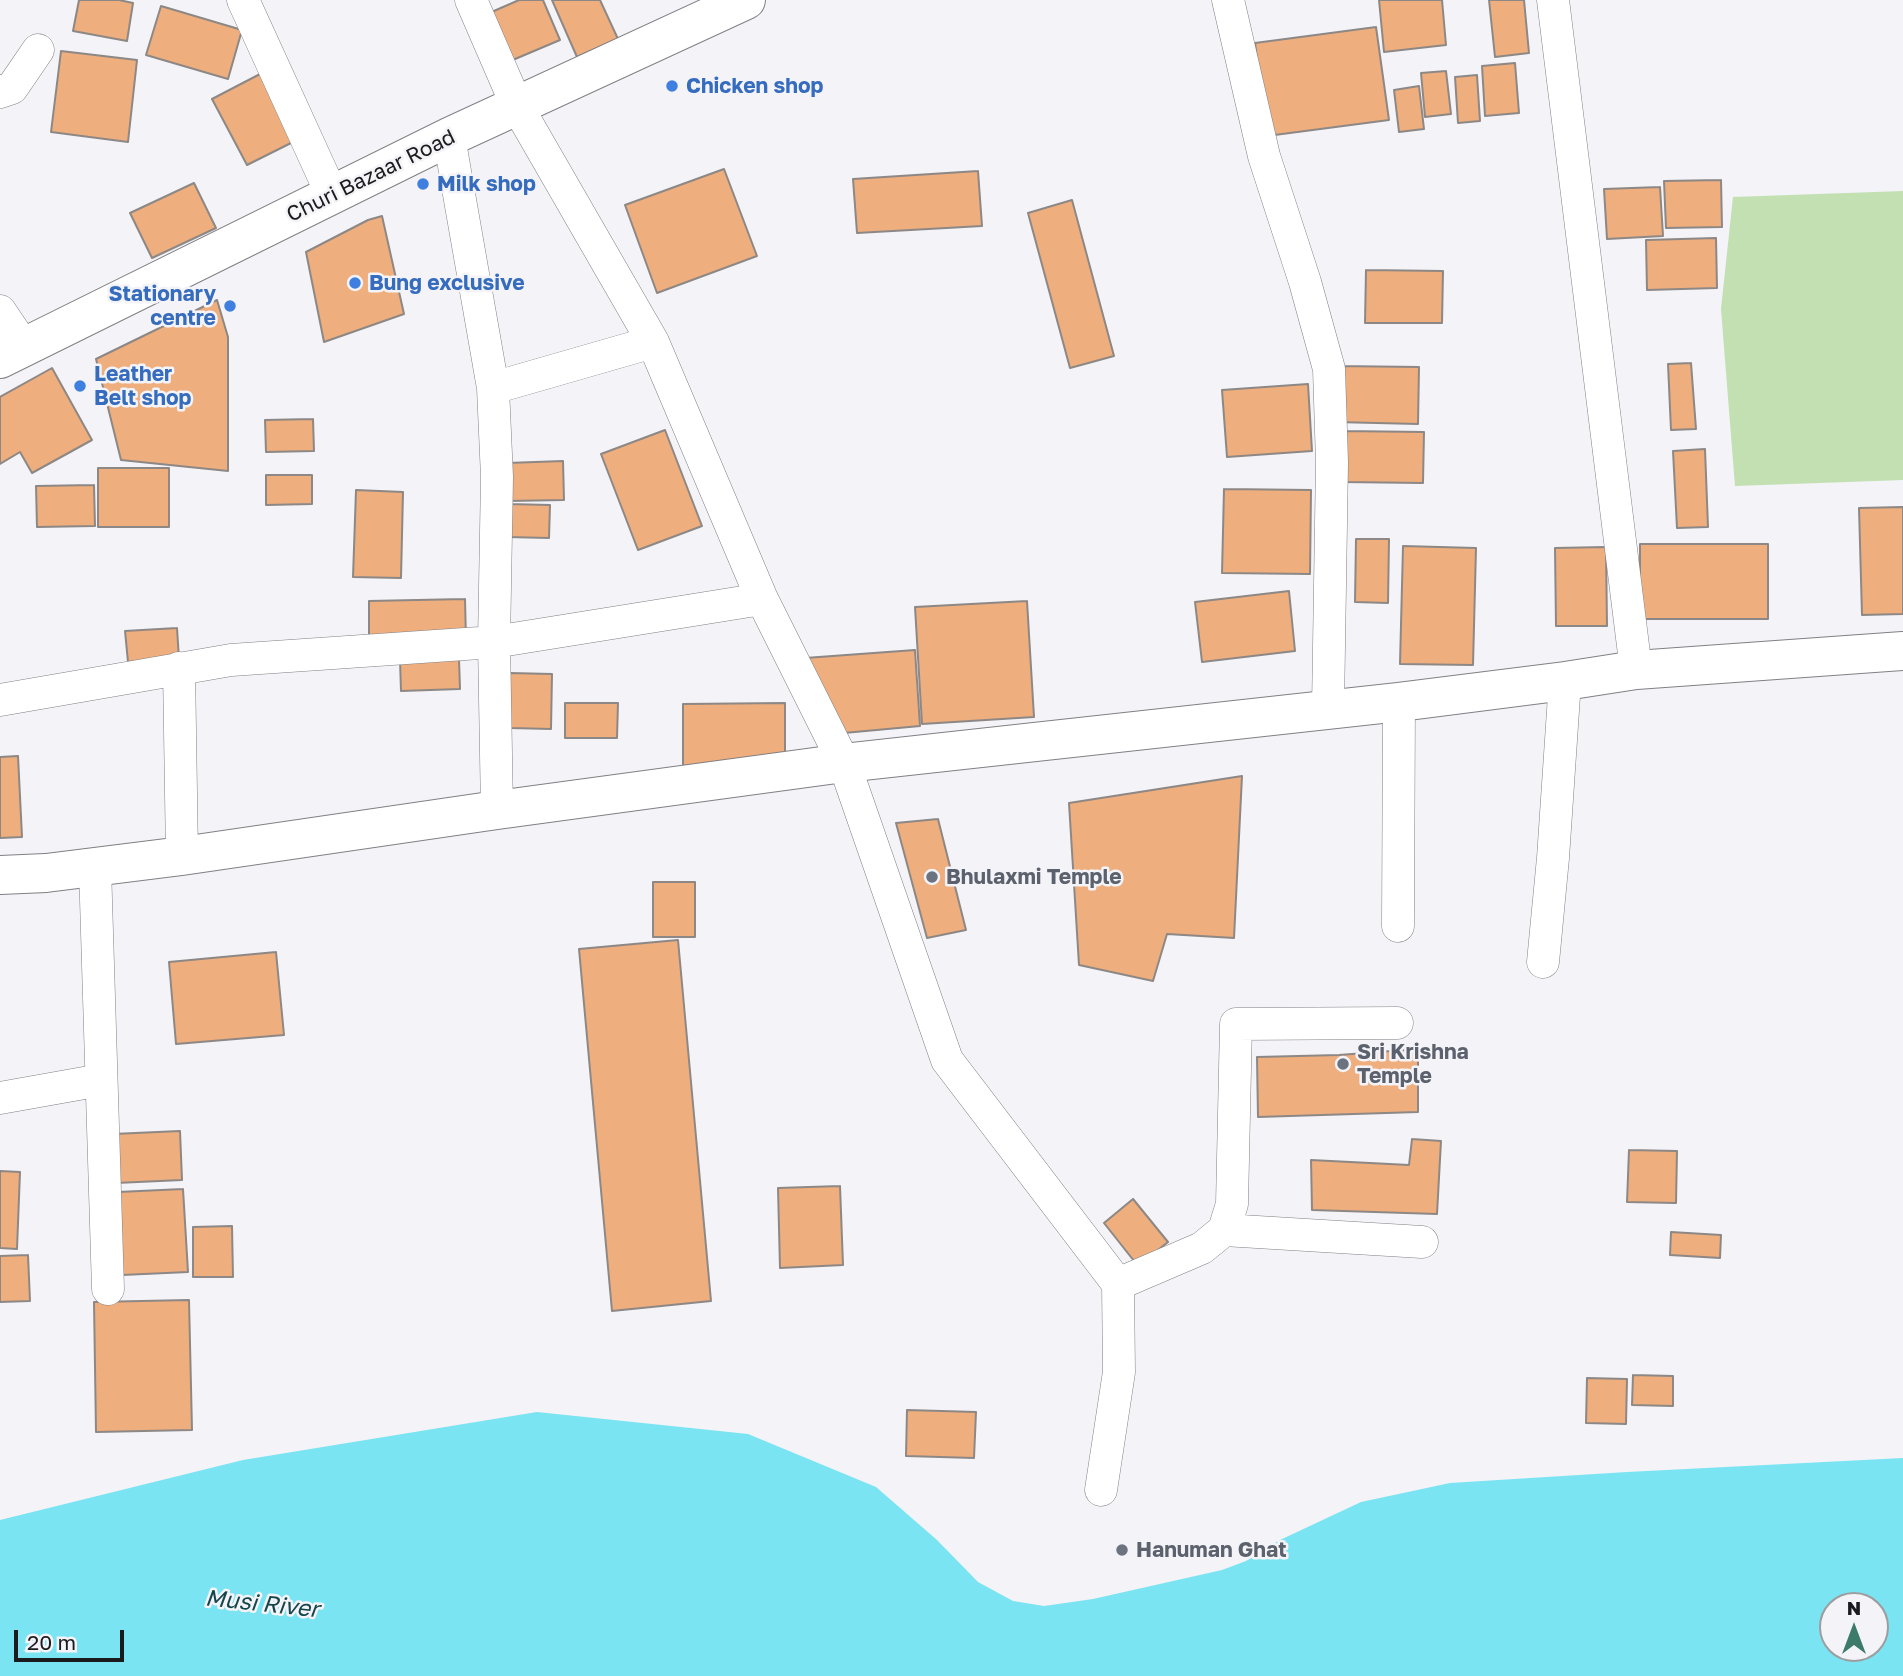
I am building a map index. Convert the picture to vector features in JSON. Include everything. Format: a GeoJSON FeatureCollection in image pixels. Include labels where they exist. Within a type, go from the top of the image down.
{"type":"FeatureCollection","features":[{"type":"Feature","properties":{"kind":"main road","name":"Churi Bazaar Road"},"geometry":{"type":"LineString","coordinates":[[12,353],[449,137],[747,0]]}},
{"type":"Feature","properties":{"kind":"main road"},"geometry":{"type":"LineString","coordinates":[[0,875],[46,873],[182,856],[844,763],[1399,702],[1636,670],[1903,651]]}},
{"type":"Feature","properties":{"kind":"street"},"geometry":{"type":"LineString","coordinates":[[243,0],[332,195]]}},
{"type":"Feature","properties":{"kind":"street"},"geometry":{"type":"LineString","coordinates":[[471,0],[517,106],[653,342],[762,599],[844,763],[947,1060],[1118,1284],[1119,1372],[1101,1490]]}},
{"type":"Feature","properties":{"kind":"street"},"geometry":{"type":"LineString","coordinates":[[1228,0],[1264,156],[1305,282],[1329,369],[1332,462],[1328,708]]}},
{"type":"Feature","properties":{"kind":"street"},"geometry":{"type":"LineString","coordinates":[[1553,0],[1636,670]]}},
{"type":"Feature","properties":{"kind":"street"},"geometry":{"type":"LineString","coordinates":[[0,92],[12,88],[38,50]]}},
{"type":"Feature","properties":{"kind":"street"},"geometry":{"type":"LineString","coordinates":[[449,137],[493,388],[497,477],[494,642],[497,810]]}},
{"type":"Feature","properties":{"kind":"street"},"geometry":{"type":"LineString","coordinates":[[0,311],[12,353]]}},
{"type":"Feature","properties":{"kind":"street"},"geometry":{"type":"LineString","coordinates":[[493,388],[653,342]]}},
{"type":"Feature","properties":{"kind":"street"},"geometry":{"type":"LineString","coordinates":[[0,700],[231,660],[494,642],[762,599]]}},
{"type":"Feature","properties":{"kind":"street"},"geometry":{"type":"LineString","coordinates":[[179,668],[182,856]]}},
{"type":"Feature","properties":{"kind":"street"},"geometry":{"type":"LineString","coordinates":[[1543,962],[1553,858],[1564,681]]}},
{"type":"Feature","properties":{"kind":"street"},"geometry":{"type":"LineString","coordinates":[[1398,926],[1399,702]]}},
{"type":"Feature","properties":{"kind":"street"},"geometry":{"type":"LineString","coordinates":[[95,867],[108,1289]]}},
{"type":"Feature","properties":{"kind":"street"},"geometry":{"type":"LineString","coordinates":[[1118,1284],[1202,1248],[1224,1230],[1233,1204],[1236,1024],[1397,1024]]}},
{"type":"Feature","properties":{"kind":"street"},"geometry":{"type":"LineString","coordinates":[[0,1098],[101,1080]]}},
{"type":"Feature","properties":{"kind":"street"},"geometry":{"type":"LineString","coordinates":[[1224,1230],[1422,1242]]}},
{"type":"Feature","properties":{"kind":"green space"},"geometry":{"type":"Polygon","coordinates":[[[1903,191],[1903,480],[1735,486],[1721,309],[1733,197],[1903,191]]]}},
{"type":"Feature","properties":{"kind":"water","name":"Musi River"},"geometry":{"type":"Polygon","coordinates":[[[537,1412],[748,1434],[876,1487],[937,1540],[978,1582],[1013,1601],[1044,1606],[1093,1599],[1222,1570],[1246,1561],[1280,1540],[1361,1502],[1450,1483],[1903,1458],[1903,1676],[0,1676],[0,1520],[243,1460],[537,1412]]]}},
{"type":"Feature","properties":{"kind":"building"},"geometry":{"type":"Polygon","coordinates":[[[79,0],[119,0],[133,3],[127,41],[73,31],[79,0]]]}},
{"type":"Feature","properties":{"kind":"building"},"geometry":{"type":"Polygon","coordinates":[[[519,0],[543,0],[560,40],[508,62],[487,14],[519,0]]]}},
{"type":"Feature","properties":{"kind":"building"},"geometry":{"type":"Polygon","coordinates":[[[552,0],[600,0],[618,39],[577,57],[552,0]]]}},
{"type":"Feature","properties":{"kind":"building"},"geometry":{"type":"Polygon","coordinates":[[[1379,0],[1442,0],[1446,45],[1384,52],[1379,0]]]}},
{"type":"Feature","properties":{"kind":"building"},"geometry":{"type":"Polygon","coordinates":[[[1489,0],[1524,0],[1529,53],[1495,57],[1489,0]]]}},
{"type":"Feature","properties":{"kind":"building"},"geometry":{"type":"Polygon","coordinates":[[[161,6],[242,30],[228,79],[146,55],[161,6]]]}},
{"type":"Feature","properties":{"kind":"building"},"geometry":{"type":"Polygon","coordinates":[[[1376,27],[1389,120],[1267,136],[1255,43],[1376,27]]]}},
{"type":"Feature","properties":{"kind":"building"},"geometry":{"type":"Polygon","coordinates":[[[61,51],[137,60],[128,142],[51,132],[61,51]]]}},
{"type":"Feature","properties":{"kind":"building"},"geometry":{"type":"Polygon","coordinates":[[[1515,63],[1519,113],[1485,116],[1482,66],[1515,63]]]}},
{"type":"Feature","properties":{"kind":"building"},"geometry":{"type":"Polygon","coordinates":[[[1446,71],[1451,114],[1425,117],[1421,73],[1446,71]]]}},
{"type":"Feature","properties":{"kind":"building"},"geometry":{"type":"Polygon","coordinates":[[[262,73],[297,140],[247,165],[212,99],[262,73]]]}},
{"type":"Feature","properties":{"kind":"building"},"geometry":{"type":"Polygon","coordinates":[[[1477,75],[1480,121],[1458,123],[1455,77],[1477,75]]]}},
{"type":"Feature","properties":{"kind":"building"},"geometry":{"type":"Polygon","coordinates":[[[1419,86],[1424,129],[1399,132],[1394,90],[1419,86]]]}},
{"type":"Feature","properties":{"kind":"building"},"geometry":{"type":"Polygon","coordinates":[[[724,169],[757,256],[657,293],[625,205],[724,169]]]}},
{"type":"Feature","properties":{"kind":"building"},"geometry":{"type":"Polygon","coordinates":[[[978,171],[982,226],[857,233],[853,179],[978,171]]]}},
{"type":"Feature","properties":{"kind":"building"},"geometry":{"type":"Polygon","coordinates":[[[1721,180],[1722,227],[1666,228],[1664,181],[1721,180]]]}},
{"type":"Feature","properties":{"kind":"building"},"geometry":{"type":"Polygon","coordinates":[[[194,183],[216,228],[152,258],[130,213],[194,183]]]}},
{"type":"Feature","properties":{"kind":"building"},"geometry":{"type":"Polygon","coordinates":[[[1660,187],[1663,236],[1607,239],[1604,189],[1660,187]]]}},
{"type":"Feature","properties":{"kind":"building"},"geometry":{"type":"Polygon","coordinates":[[[1072,200],[1114,356],[1070,368],[1028,213],[1072,200]]]}},
{"type":"Feature","properties":{"kind":"building","name":"Bung exclusive"},"geometry":{"type":"Polygon","coordinates":[[[382,216],[404,314],[324,342],[306,252],[368,220],[382,216]]]}},
{"type":"Feature","properties":{"kind":"building"},"geometry":{"type":"Polygon","coordinates":[[[1716,238],[1717,288],[1647,290],[1646,240],[1716,238]]]}},
{"type":"Feature","properties":{"kind":"building"},"geometry":{"type":"Polygon","coordinates":[[[1366,270],[1443,271],[1442,323],[1365,323],[1366,270]]]}},
{"type":"Feature","properties":{"kind":"building"},"geometry":{"type":"Polygon","coordinates":[[[217,300],[228,337],[228,471],[121,460],[96,359],[217,300]]]}},
{"type":"Feature","properties":{"kind":"building"},"geometry":{"type":"Polygon","coordinates":[[[1691,363],[1696,429],[1671,430],[1668,364],[1691,363]]]}},
{"type":"Feature","properties":{"kind":"building"},"geometry":{"type":"Polygon","coordinates":[[[1337,366],[1419,367],[1418,424],[1335,422],[1337,366]]]}},
{"type":"Feature","properties":{"kind":"building"},"geometry":{"type":"Polygon","coordinates":[[[52,368],[92,440],[32,473],[20,452],[0,464],[0,397],[52,368]]]}},
{"type":"Feature","properties":{"kind":"building"},"geometry":{"type":"Polygon","coordinates":[[[1308,384],[1312,451],[1227,457],[1222,390],[1308,384]]]}},
{"type":"Feature","properties":{"kind":"building"},"geometry":{"type":"Polygon","coordinates":[[[313,419],[314,451],[266,452],[265,420],[313,419]]]}},
{"type":"Feature","properties":{"kind":"building"},"geometry":{"type":"Polygon","coordinates":[[[665,430],[702,526],[638,550],[601,454],[665,430]]]}},
{"type":"Feature","properties":{"kind":"building"},"geometry":{"type":"Polygon","coordinates":[[[1343,431],[1424,432],[1423,483],[1342,482],[1343,431]]]}},
{"type":"Feature","properties":{"kind":"building"},"geometry":{"type":"Polygon","coordinates":[[[1705,449],[1708,527],[1677,528],[1673,451],[1705,449]]]}},
{"type":"Feature","properties":{"kind":"building"},"geometry":{"type":"Polygon","coordinates":[[[563,461],[564,500],[508,501],[507,463],[563,461]]]}},
{"type":"Feature","properties":{"kind":"building"},"geometry":{"type":"Polygon","coordinates":[[[98,468],[169,468],[169,527],[98,527],[98,468]]]}},
{"type":"Feature","properties":{"kind":"building"},"geometry":{"type":"Polygon","coordinates":[[[266,475],[312,475],[312,504],[266,505],[266,475]]]}},
{"type":"Feature","properties":{"kind":"building"},"geometry":{"type":"Polygon","coordinates":[[[94,485],[95,526],[37,527],[36,486],[94,485]]]}},
{"type":"Feature","properties":{"kind":"building"},"geometry":{"type":"Polygon","coordinates":[[[1224,489],[1311,490],[1310,574],[1222,573],[1224,489]]]}},
{"type":"Feature","properties":{"kind":"building"},"geometry":{"type":"Polygon","coordinates":[[[356,490],[403,492],[401,578],[353,577],[356,490]]]}},
{"type":"Feature","properties":{"kind":"building"},"geometry":{"type":"Polygon","coordinates":[[[508,504],[550,505],[549,538],[507,537],[508,504]]]}},
{"type":"Feature","properties":{"kind":"building"},"geometry":{"type":"Polygon","coordinates":[[[1903,507],[1903,614],[1862,615],[1859,508],[1903,507]]]}},
{"type":"Feature","properties":{"kind":"building"},"geometry":{"type":"Polygon","coordinates":[[[1356,539],[1389,539],[1388,603],[1355,602],[1356,539]]]}},
{"type":"Feature","properties":{"kind":"building"},"geometry":{"type":"Polygon","coordinates":[[[1640,544],[1768,544],[1768,619],[1640,619],[1640,544]]]}},
{"type":"Feature","properties":{"kind":"building"},"geometry":{"type":"Polygon","coordinates":[[[1403,546],[1476,548],[1473,665],[1400,664],[1403,546]]]}},
{"type":"Feature","properties":{"kind":"building"},"geometry":{"type":"Polygon","coordinates":[[[1606,547],[1607,626],[1556,626],[1555,548],[1606,547]]]}},
{"type":"Feature","properties":{"kind":"building"},"geometry":{"type":"Polygon","coordinates":[[[1289,591],[1295,651],[1202,662],[1195,602],[1289,591]]]}},
{"type":"Feature","properties":{"kind":"building"},"geometry":{"type":"Polygon","coordinates":[[[465,599],[466,640],[369,641],[369,601],[465,599]]]}},
{"type":"Feature","properties":{"kind":"building"},"geometry":{"type":"Polygon","coordinates":[[[1027,601],[1034,717],[922,724],[915,607],[1027,601]]]}},
{"type":"Feature","properties":{"kind":"building"},"geometry":{"type":"Polygon","coordinates":[[[177,628],[179,659],[128,662],[125,631],[177,628]]]}},
{"type":"Feature","properties":{"kind":"building"},"geometry":{"type":"Polygon","coordinates":[[[915,650],[920,726],[833,734],[805,658],[915,650]]]}},
{"type":"Feature","properties":{"kind":"building"},"geometry":{"type":"Polygon","coordinates":[[[459,659],[460,689],[401,691],[400,660],[459,659]]]}},
{"type":"Feature","properties":{"kind":"building"},"geometry":{"type":"Polygon","coordinates":[[[510,673],[552,674],[551,729],[510,728],[510,673]]]}},
{"type":"Feature","properties":{"kind":"building"},"geometry":{"type":"Polygon","coordinates":[[[565,703],[618,703],[617,738],[565,738],[565,703]]]}},
{"type":"Feature","properties":{"kind":"building"},"geometry":{"type":"Polygon","coordinates":[[[785,703],[785,768],[683,768],[683,704],[785,703]]]}},
{"type":"Feature","properties":{"kind":"building"},"geometry":{"type":"Polygon","coordinates":[[[18,756],[22,837],[0,838],[0,757],[18,756]]]}},
{"type":"Feature","properties":{"kind":"building"},"geometry":{"type":"Polygon","coordinates":[[[1242,776],[1234,938],[1167,934],[1153,981],[1079,965],[1069,803],[1242,776]]]}},
{"type":"Feature","properties":{"kind":"building","name":"Bhulaxmi Temple"},"geometry":{"type":"Polygon","coordinates":[[[938,819],[966,930],[927,938],[896,823],[938,819]]]}},
{"type":"Feature","properties":{"kind":"building"},"geometry":{"type":"Polygon","coordinates":[[[653,882],[695,882],[695,937],[653,937],[653,882]]]}},
{"type":"Feature","properties":{"kind":"building"},"geometry":{"type":"Polygon","coordinates":[[[678,940],[711,1301],[612,1311],[579,949],[678,940]]]}},
{"type":"Feature","properties":{"kind":"building"},"geometry":{"type":"Polygon","coordinates":[[[276,952],[284,1035],[176,1044],[169,962],[276,952]]]}},
{"type":"Feature","properties":{"kind":"building"},"geometry":{"type":"Polygon","coordinates":[[[1418,1049],[1418,1112],[1258,1117],[1257,1057],[1418,1049]]]}},
{"type":"Feature","properties":{"kind":"building"},"geometry":{"type":"Polygon","coordinates":[[[180,1131],[182,1180],[116,1183],[113,1134],[180,1131]]]}},
{"type":"Feature","properties":{"kind":"building"},"geometry":{"type":"Polygon","coordinates":[[[1412,1139],[1441,1141],[1437,1214],[1312,1210],[1311,1160],[1409,1165],[1412,1139]]]}},
{"type":"Feature","properties":{"kind":"building"},"geometry":{"type":"Polygon","coordinates":[[[1629,1150],[1677,1151],[1676,1203],[1627,1202],[1629,1150]]]}},
{"type":"Feature","properties":{"kind":"building"},"geometry":{"type":"Polygon","coordinates":[[[0,1171],[20,1172],[17,1249],[0,1248],[0,1171]]]}},
{"type":"Feature","properties":{"kind":"building"},"geometry":{"type":"Polygon","coordinates":[[[840,1186],[843,1265],[780,1268],[778,1188],[840,1186]]]}},
{"type":"Feature","properties":{"kind":"building"},"geometry":{"type":"Polygon","coordinates":[[[183,1189],[188,1272],[122,1275],[118,1192],[183,1189]]]}},
{"type":"Feature","properties":{"kind":"building"},"geometry":{"type":"Polygon","coordinates":[[[1133,1199],[1168,1242],[1138,1266],[1104,1223],[1133,1199]]]}},
{"type":"Feature","properties":{"kind":"building"},"geometry":{"type":"Polygon","coordinates":[[[232,1226],[233,1277],[193,1277],[193,1227],[232,1226]]]}},
{"type":"Feature","properties":{"kind":"building"},"geometry":{"type":"Polygon","coordinates":[[[1671,1232],[1721,1235],[1720,1258],[1670,1255],[1671,1232]]]}},
{"type":"Feature","properties":{"kind":"building"},"geometry":{"type":"Polygon","coordinates":[[[28,1255],[30,1301],[0,1302],[0,1256],[28,1255]]]}},
{"type":"Feature","properties":{"kind":"building"},"geometry":{"type":"Polygon","coordinates":[[[189,1300],[192,1430],[96,1432],[94,1302],[189,1300]]]}},
{"type":"Feature","properties":{"kind":"building"},"geometry":{"type":"Polygon","coordinates":[[[1633,1375],[1673,1376],[1673,1406],[1632,1405],[1633,1375]]]}},
{"type":"Feature","properties":{"kind":"building"},"geometry":{"type":"Polygon","coordinates":[[[1587,1378],[1627,1379],[1626,1424],[1586,1423],[1587,1378]]]}},
{"type":"Feature","properties":{"kind":"building"},"geometry":{"type":"Polygon","coordinates":[[[907,1410],[976,1412],[974,1458],[906,1456],[907,1410]]]}},
{"type":"Feature","properties":{"kind":"place","name":"Chicken shop"},"geometry":{"type":"Point","coordinates":[672,86]}},
{"type":"Feature","properties":{"kind":"place","name":"Milk shop"},"geometry":{"type":"Point","coordinates":[423,184]}},
{"type":"Feature","properties":{"kind":"place","name":"Bung exclusive"},"geometry":{"type":"Point","coordinates":[355,283]}},
{"type":"Feature","properties":{"kind":"place","name":"Stationary centre"},"geometry":{"type":"Point","coordinates":[230,306]}},
{"type":"Feature","properties":{"kind":"place","name":"Leather Belt shop"},"geometry":{"type":"Point","coordinates":[80,386]}},
{"type":"Feature","properties":{"kind":"place","name":"Bhulaxmi Temple"},"geometry":{"type":"Point","coordinates":[932,877]}},
{"type":"Feature","properties":{"kind":"place","name":"Sri Krishna Temple"},"geometry":{"type":"Point","coordinates":[1343,1064]}},
{"type":"Feature","properties":{"kind":"place","name":"Hanuman Ghat"},"geometry":{"type":"Point","coordinates":[1122,1550]}}]}
